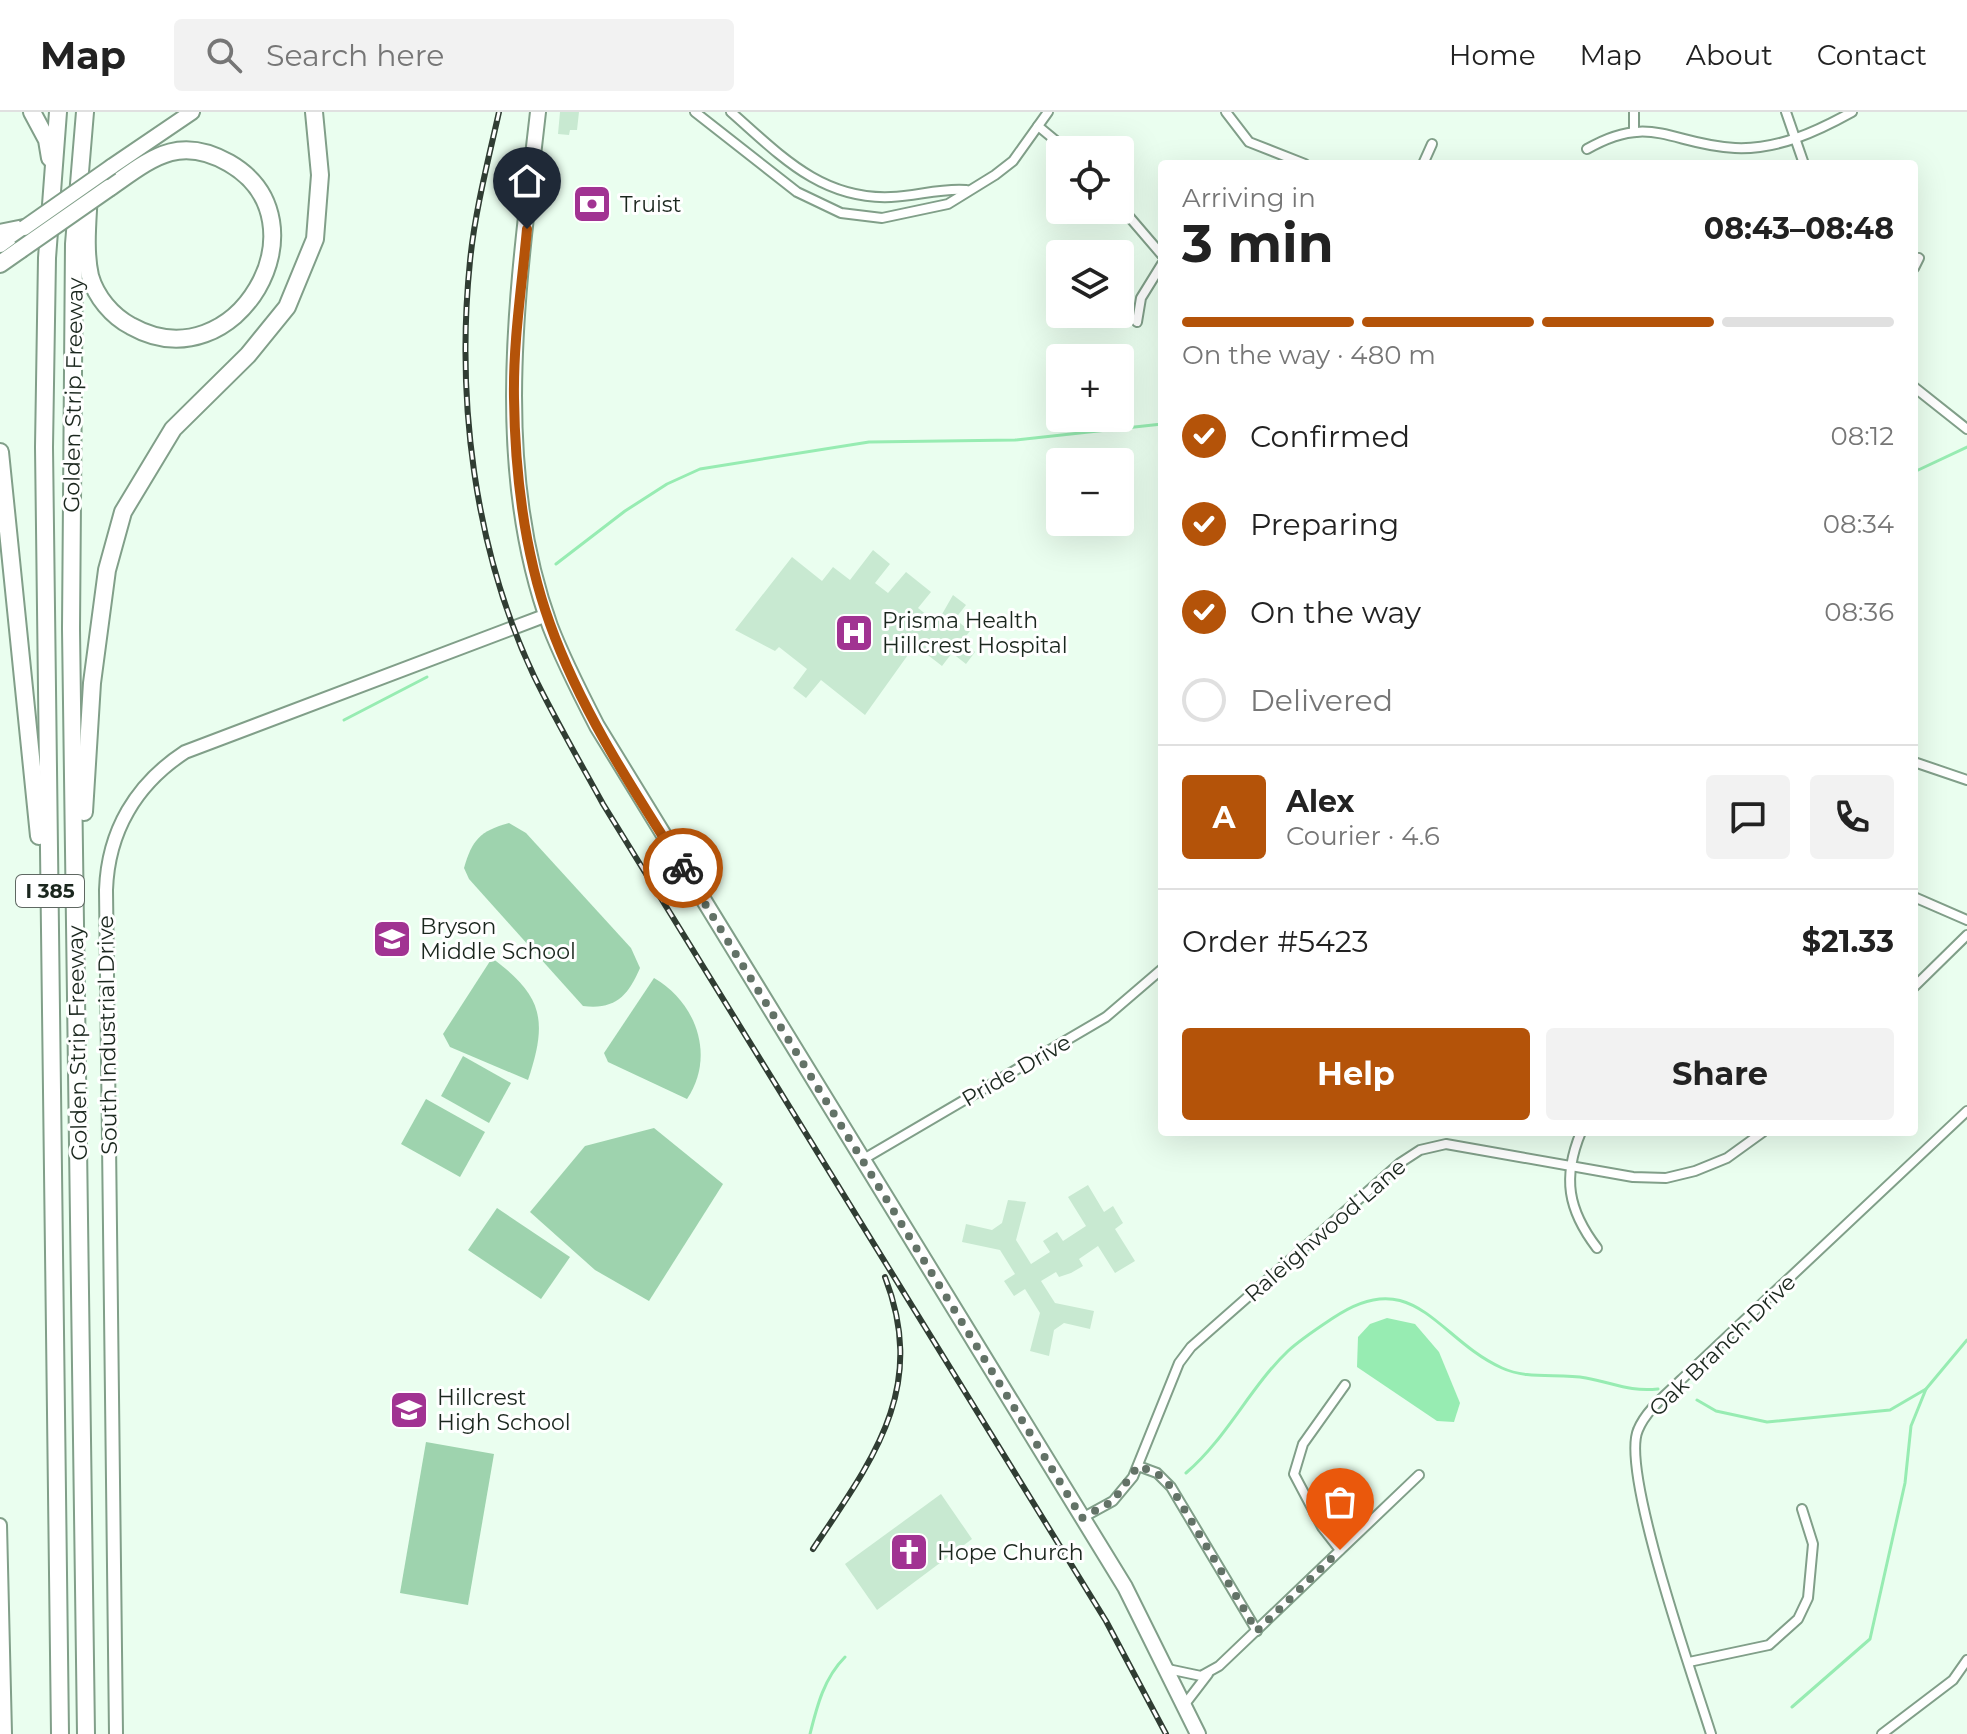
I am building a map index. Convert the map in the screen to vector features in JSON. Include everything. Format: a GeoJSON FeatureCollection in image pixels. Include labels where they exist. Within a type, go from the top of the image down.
{"type":"FeatureCollection","features":[{"type":"Feature","properties":{"kind":"highway"},"geometry":{"type":"LineString","coordinates":[[32,112],[47,140],[53,177]]}},
{"type":"Feature","properties":{"kind":"highway","name":"Golden Strip Freeway"},"geometry":{"type":"LineString","coordinates":[[58,112],[47,258],[44,447],[60,1734]]}},
{"type":"Feature","properties":{"kind":"highway"},"geometry":{"type":"LineString","coordinates":[[0,264],[20,250],[109,188],[158,154],[184,149],[216,156],[238,169],[264,200],[271,224],[270,261],[247,306],[207,334],[165,339],[146,335],[124,322],[105,305],[90,277],[87,253],[88,112]]}},
{"type":"Feature","properties":{"kind":"highway","name":"Golden Strip Freeway"},"geometry":{"type":"LineString","coordinates":[[86,1734],[72,435],[74,244],[88,112]]}},
{"type":"Feature","properties":{"kind":"highway"},"geometry":{"type":"LineString","coordinates":[[76,941],[92,683],[107,570],[123,512],[173,429],[248,355],[287,307],[315,239],[320,175],[314,112]]}},
{"type":"Feature","properties":{"kind":"highway"},"geometry":{"type":"LineString","coordinates":[[0,233],[24,228]]}},
{"type":"Feature","properties":{"kind":"highway"},"geometry":{"type":"LineString","coordinates":[[0,452],[50,938]]}},
{"type":"Feature","properties":{"kind":"main road"},"geometry":{"type":"LineString","coordinates":[[0,245],[192,112]]}},
{"type":"Feature","properties":{"kind":"main road"},"geometry":{"type":"LineString","coordinates":[[538,112],[514,394],[520,499],[547,615],[597,726],[1082,1518],[1168,1669],[1198,1734]]}},
{"type":"Feature","properties":{"kind":"street"},"geometry":{"type":"LineString","coordinates":[[695,112],[797,192],[841,213],[898,217],[948,204],[966,190],[1006,168],[1048,112]]}},
{"type":"Feature","properties":{"kind":"street"},"geometry":{"type":"LineString","coordinates":[[731,112],[798,168],[835,191],[891,197],[946,189],[966,190]]}},
{"type":"Feature","properties":{"kind":"street"},"geometry":{"type":"LineString","coordinates":[[1226,112],[1249,142],[1295,160]]}},
{"type":"Feature","properties":{"kind":"street"},"geometry":{"type":"LineString","coordinates":[[1634,112],[1634,129]]}},
{"type":"Feature","properties":{"kind":"street"},"geometry":{"type":"LineString","coordinates":[[1786,112],[1803,160]]}},
{"type":"Feature","properties":{"kind":"street"},"geometry":{"type":"LineString","coordinates":[[1587,149],[1602,140],[1634,129],[1654,130],[1732,148],[1757,148],[1797,139],[1852,112]]}},
{"type":"Feature","properties":{"kind":"street"},"geometry":{"type":"LineString","coordinates":[[1038,126],[1050,136]]}},
{"type":"Feature","properties":{"kind":"street"},"geometry":{"type":"LineString","coordinates":[[1425,160],[1432,144]]}},
{"type":"Feature","properties":{"kind":"street"},"geometry":{"type":"LineString","coordinates":[[1134,222],[1158,250]]}},
{"type":"Feature","properties":{"kind":"street"},"geometry":{"type":"LineString","coordinates":[[1137,322],[1141,298],[1158,270]]}},
{"type":"Feature","properties":{"kind":"street"},"geometry":{"type":"LineString","coordinates":[[1918,390],[1967,429]]}},
{"type":"Feature","properties":{"kind":"street","name":"South Industrial Drive"},"geometry":{"type":"LineString","coordinates":[[116,1734],[106,890],[116,833],[143,787],[185,752],[547,615]]}},
{"type":"Feature","properties":{"kind":"street"},"geometry":{"type":"LineString","coordinates":[[1918,763],[1966,776]]}},
{"type":"Feature","properties":{"kind":"street"},"geometry":{"type":"LineString","coordinates":[[1918,899],[1967,920]]}},
{"type":"Feature","properties":{"kind":"street"},"geometry":{"type":"LineString","coordinates":[[1918,983],[1967,935]]}},
{"type":"Feature","properties":{"kind":"street","name":"Pride Drive"},"geometry":{"type":"LineString","coordinates":[[862,1160],[1106,1017],[1158,972]]}},
{"type":"Feature","properties":{"kind":"street","name":"Oak Branch Drive"},"geometry":{"type":"LineString","coordinates":[[1711,1734],[1641,1503],[1634,1454],[1637,1432],[1649,1412],[1682,1379],[1967,1111]]}},
{"type":"Feature","properties":{"kind":"street"},"geometry":{"type":"LineString","coordinates":[[1445,1136],[1446,1144]]}},
{"type":"Feature","properties":{"kind":"street"},"geometry":{"type":"LineString","coordinates":[[1580,1136],[1571,1166],[1573,1207],[1579,1224],[1597,1248]]}},
{"type":"Feature","properties":{"kind":"street","name":"Raleighwood Lane"},"geometry":{"type":"LineString","coordinates":[[1082,1518],[1113,1501],[1138,1466],[1179,1363],[1191,1347],[1400,1163],[1420,1150],[1446,1144],[1633,1177],[1666,1178],[1727,1158],[1757,1136]]}},
{"type":"Feature","properties":{"kind":"street"},"geometry":{"type":"LineString","coordinates":[[1340,1550],[1322,1527],[1294,1474],[1295,1460],[1303,1444],[1345,1385]]}},
{"type":"Feature","properties":{"kind":"street"},"geometry":{"type":"LineString","coordinates":[[1138,1466],[1157,1473],[1171,1487],[1257,1631]]}},
{"type":"Feature","properties":{"kind":"street"},"geometry":{"type":"LineString","coordinates":[[1185,1704],[1212,1671],[1419,1475]]}},
{"type":"Feature","properties":{"kind":"street"},"geometry":{"type":"LineString","coordinates":[[1689,1662],[1769,1645],[1798,1619],[1808,1598],[1813,1544],[1802,1509]]}},
{"type":"Feature","properties":{"kind":"street"},"geometry":{"type":"LineString","coordinates":[[0,1525],[5,1734]]}},
{"type":"Feature","properties":{"kind":"street"},"geometry":{"type":"LineString","coordinates":[[1882,1734],[1953,1680],[1967,1660]]}},
{"type":"Feature","properties":{"kind":"street"},"geometry":{"type":"LineString","coordinates":[[1168,1669],[1187,1676],[1212,1671]]}},
{"type":"Feature","properties":{"kind":"shaded area"},"geometry":{"type":"Polygon","coordinates":[[[509,823],[526,833],[631,948],[640,968],[631,986],[619,999],[604,1006],[583,1006],[469,879],[464,868],[474,844],[484,833],[509,823]]]}},
{"type":"Feature","properties":{"kind":"shaded area"},"geometry":{"type":"Polygon","coordinates":[[[492,958],[522,985],[537,1011],[538,1041],[528,1080],[450,1047],[443,1034],[492,958]]]}},
{"type":"Feature","properties":{"kind":"shaded area"},"geometry":{"type":"Polygon","coordinates":[[[654,978],[681,1001],[697,1031],[700,1065],[687,1099],[608,1062],[604,1053],[654,978]]]}},
{"type":"Feature","properties":{"kind":"shaded area"},"geometry":{"type":"Polygon","coordinates":[[[463,1056],[511,1083],[489,1123],[441,1096],[463,1056]]]}},
{"type":"Feature","properties":{"kind":"shaded area"},"geometry":{"type":"Polygon","coordinates":[[[426,1099],[485,1132],[460,1177],[401,1144],[426,1099]]]}},
{"type":"Feature","properties":{"kind":"shaded area"},"geometry":{"type":"Polygon","coordinates":[[[654,1128],[723,1184],[649,1301],[595,1270],[530,1212],[585,1146],[654,1128]]]}},
{"type":"Feature","properties":{"kind":"shaded area"},"geometry":{"type":"Polygon","coordinates":[[[497,1208],[570,1257],[541,1299],[468,1250],[497,1208]]]}},
{"type":"Feature","properties":{"kind":"shaded area"},"geometry":{"type":"Polygon","coordinates":[[[1387,1318],[1415,1324],[1439,1352],[1460,1403],[1454,1422],[1437,1421],[1357,1367],[1358,1337],[1370,1324],[1387,1318]]]}},
{"type":"Feature","properties":{"kind":"shaded area"},"geometry":{"type":"Polygon","coordinates":[[[426,1442],[494,1454],[468,1605],[400,1593],[426,1442]]]}},
{"type":"Feature","properties":{"kind":"building"},"geometry":{"type":"Polygon","coordinates":[[[560,112],[579,112],[577,130],[570,130],[569,135],[558,134],[560,112]]]}},
{"type":"Feature","properties":{"kind":"building","name":"Prisma Health Hillcrest Hospital"},"geometry":{"type":"Polygon","coordinates":[[[873,550],[890,564],[875,583],[888,593],[906,572],[931,592],[918,608],[937,623],[953,595],[966,605],[955,619],[970,631],[962,641],[975,652],[966,664],[952,653],[942,666],[915,645],[865,715],[821,680],[806,698],[793,688],[807,669],[779,647],[775,651],[735,630],[792,557],[822,581],[833,567],[850,580],[873,550]]]}},
{"type":"Feature","properties":{"kind":"building"},"geometry":{"type":"Polygon","coordinates":[[[1088,1185],[1104,1212],[1113,1206],[1123,1223],[1115,1229],[1135,1261],[1115,1273],[1098,1246],[1079,1259],[1083,1266],[1059,1277],[1056,1272],[1041,1281],[1055,1303],[1094,1311],[1090,1329],[1064,1323],[1054,1330],[1049,1356],[1030,1351],[1040,1313],[1025,1289],[1014,1296],[1004,1281],[1015,1274],[1000,1250],[962,1242],[966,1224],[992,1230],[1002,1223],[1008,1200],[1026,1202],[1016,1240],[1031,1264],[1050,1252],[1043,1241],[1057,1232],[1063,1241],[1086,1226],[1068,1197],[1088,1185]]]}},
{"type":"Feature","properties":{"kind":"building","name":"Hope Church"},"geometry":{"type":"Polygon","coordinates":[[[941,1494],[972,1539],[877,1610],[845,1564],[941,1494]]]}},
{"type":"Feature","properties":{"kind":"waterway"},"geometry":{"type":"LineString","coordinates":[[556,564],[625,511],[667,484],[700,469],[869,442],[1015,440],[1158,424]]}},
{"type":"Feature","properties":{"kind":"waterway"},"geometry":{"type":"LineString","coordinates":[[1918,470],[1967,447]]}},
{"type":"Feature","properties":{"kind":"waterway"},"geometry":{"type":"LineString","coordinates":[[344,720],[427,677]]}},
{"type":"Feature","properties":{"kind":"waterway"},"geometry":{"type":"LineString","coordinates":[[1186,1473],[1214,1444],[1274,1365],[1310,1334],[1361,1303],[1384,1299],[1405,1302],[1424,1312],[1479,1355],[1512,1372],[1658,1389]]}},
{"type":"Feature","properties":{"kind":"waterway"},"geometry":{"type":"LineString","coordinates":[[1697,1400],[1716,1411],[1767,1422],[1890,1410],[1926,1389],[1967,1340]]}},
{"type":"Feature","properties":{"kind":"waterway"},"geometry":{"type":"LineString","coordinates":[[1792,1707],[1870,1639],[1905,1483],[1911,1426],[1926,1389]]}},
{"type":"Feature","properties":{"kind":"waterway"},"geometry":{"type":"LineString","coordinates":[[810,1734],[827,1683],[845,1657]]}},
{"type":"Feature","properties":{"kind":"railway"},"geometry":{"type":"LineString","coordinates":[[499,112],[472,242],[466,313],[466,366],[474,473],[497,577],[513,627],[542,692],[603,804],[1106,1621],[1166,1734]]}},
{"type":"Feature","properties":{"kind":"railway"},"geometry":{"type":"LineString","coordinates":[[813,1549],[873,1453],[888,1421],[897,1389],[900,1354],[897,1317],[885,1277]]}},
{"type":"Feature","properties":{"kind":"way so far"},"geometry":{"type":"LineString","coordinates":[[683,868],[1082,1518],[1113,1501],[1138,1466],[1157,1473],[1171,1487],[1257,1631],[1340,1550]]}},
{"type":"Feature","properties":{"kind":"place","name":"Truist"},"geometry":{"type":"Point","coordinates":[592,204]}},
{"type":"Feature","properties":{"kind":"place","name":"Prisma Health Hillcrest Hospital"},"geometry":{"type":"Point","coordinates":[854,633]}},
{"type":"Feature","properties":{"kind":"place","name":"Bryson Middle School"},"geometry":{"type":"Point","coordinates":[392,939]}},
{"type":"Feature","properties":{"kind":"place","name":"Hillcrest High School"},"geometry":{"type":"Point","coordinates":[409,1410]}},
{"type":"Feature","properties":{"kind":"place","name":"Hope Church"},"geometry":{"type":"Point","coordinates":[909,1552]}},
{"type":"Feature","properties":{"kind":"route"},"geometry":{"type":"LineString","coordinates":[[527,229],[516,353],[515,452],[533,566],[551,627],[575,684],[683,868]]}}]}
